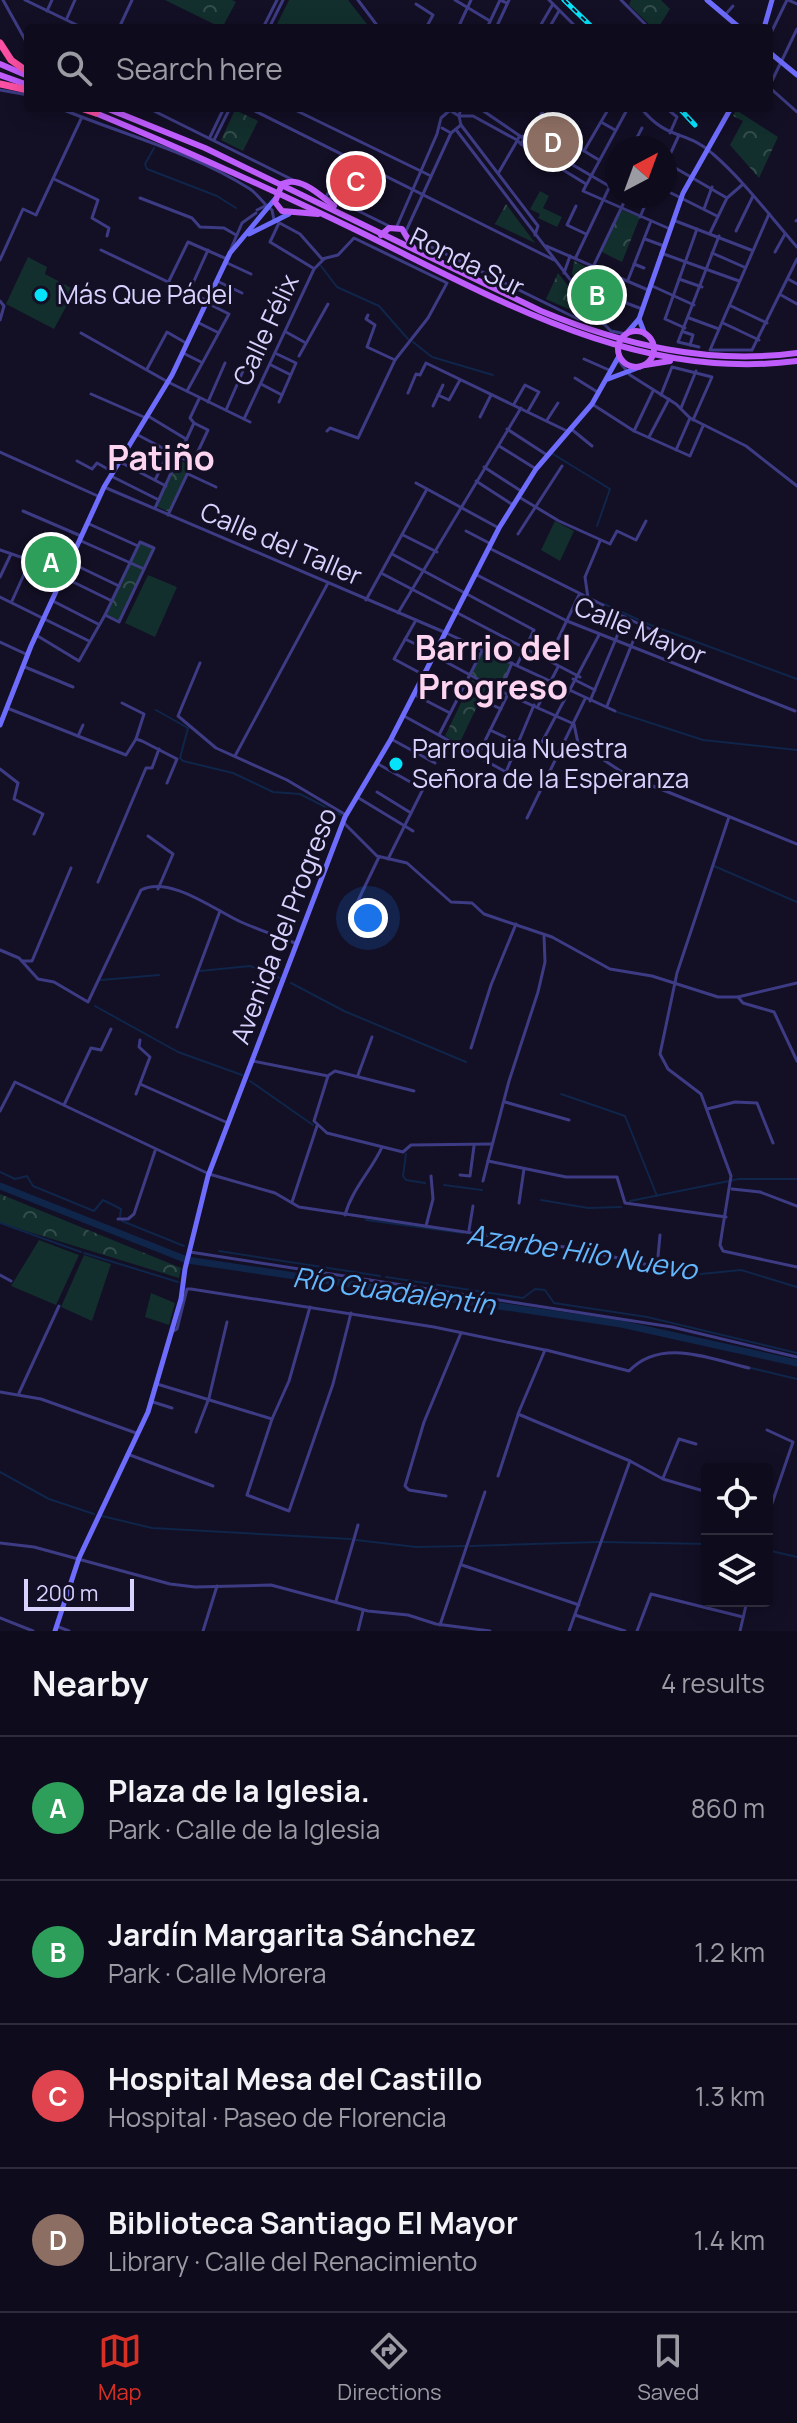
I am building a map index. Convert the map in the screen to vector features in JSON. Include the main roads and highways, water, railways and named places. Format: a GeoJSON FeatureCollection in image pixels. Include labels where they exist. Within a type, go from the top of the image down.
{"type":"FeatureCollection","features":[{"type":"Feature","properties":{"kind":"highway"},"geometry":{"type":"LineString","coordinates":[[0,43],[11,60],[24,71]]}},
{"type":"Feature","properties":{"kind":"highway"},"geometry":{"type":"LineString","coordinates":[[0,84],[24,89]]}},
{"type":"Feature","properties":{"kind":"main road"},"geometry":{"type":"LineString","coordinates":[[707,0],[735,24]]}},
{"type":"Feature","properties":{"kind":"main road"},"geometry":{"type":"LineString","coordinates":[[765,24],[772,0]]}},
{"type":"Feature","properties":{"kind":"main road"},"geometry":{"type":"LineString","coordinates":[[773,55],[797,75]]}},
{"type":"Feature","properties":{"kind":"main road"},"geometry":{"type":"LineString","coordinates":[[0,64],[24,73]]}},
{"type":"Feature","properties":{"kind":"main road"},"geometry":{"type":"LineString","coordinates":[[0,75],[24,88]]}},
{"type":"Feature","properties":{"kind":"main road","name":"Ronda Sur"},"geometry":{"type":"LineString","coordinates":[[115,112],[315,197],[414,249],[618,347],[627,365],[642,366]]}},
{"type":"Feature","properties":{"kind":"main road"},"geometry":{"type":"LineString","coordinates":[[618,347],[639,319],[680,199],[729,112]]}},
{"type":"Feature","properties":{"kind":"main road","name":"Ronda Sur"},"geometry":{"type":"LineString","coordinates":[[96,113],[192,151],[276,195],[326,215],[549,323],[618,347],[653,352],[797,353]]}},
{"type":"Feature","properties":{"kind":"main road"},"geometry":{"type":"LineString","coordinates":[[0,725],[35,635],[104,487],[168,382],[239,237],[268,207],[282,184],[288,181],[300,183],[315,197],[325,199],[358,221]]}},
{"type":"Feature","properties":{"kind":"main road"},"geometry":{"type":"LineString","coordinates":[[276,195],[277,206],[289,214],[326,215]]}},
{"type":"Feature","properties":{"kind":"main road"},"geometry":{"type":"LineString","coordinates":[[239,237],[308,207],[315,197]]}},
{"type":"Feature","properties":{"kind":"main road"},"geometry":{"type":"LineString","coordinates":[[378,241],[382,233],[394,227],[407,234],[414,249]]}},
{"type":"Feature","properties":{"kind":"main road"},"geometry":{"type":"LineString","coordinates":[[639,319],[653,352],[642,366]]}},
{"type":"Feature","properties":{"kind":"main road"},"geometry":{"type":"LineString","coordinates":[[626,334],[638,331],[668,347],[709,353]]}},
{"type":"Feature","properties":{"kind":"main road","name":"Avenida del Progreso"},"geometry":{"type":"LineString","coordinates":[[56,1629],[78,1560],[140,1434],[172,1332],[209,1174],[346,815],[378,764],[499,528],[536,469],[592,404],[611,371],[618,347]]}},
{"type":"Feature","properties":{"kind":"main road","name":"Ronda Sur"},"geometry":{"type":"LineString","coordinates":[[653,352],[677,360],[742,364],[797,361]]}},
{"type":"Feature","properties":{"kind":"main road"},"geometry":{"type":"LineString","coordinates":[[607,379],[642,366],[677,360]]}},
{"type":"Feature","properties":{"kind":"waterway"},"geometry":{"type":"LineString","coordinates":[[154,148],[145,164],[147,169],[217,196],[236,208]]}},
{"type":"Feature","properties":{"kind":"waterway"},"geometry":{"type":"LineString","coordinates":[[321,266],[337,287],[379,306],[408,339]]}},
{"type":"Feature","properties":{"kind":"waterway"},"geometry":{"type":"LineString","coordinates":[[413,342],[432,357],[493,375]]}},
{"type":"Feature","properties":{"kind":"waterway"},"geometry":{"type":"LineString","coordinates":[[553,454],[610,489],[597,526]]}},
{"type":"Feature","properties":{"kind":"waterway"},"geometry":{"type":"LineString","coordinates":[[604,604],[648,624],[797,679]]}},
{"type":"Feature","properties":{"kind":"waterway"},"geometry":{"type":"LineString","coordinates":[[156,710],[188,728],[180,758],[183,761],[233,773],[273,792],[300,794],[341,815]]}},
{"type":"Feature","properties":{"kind":"waterway"},"geometry":{"type":"LineString","coordinates":[[617,712],[703,740],[797,750]]}},
{"type":"Feature","properties":{"kind":"waterway"},"geometry":{"type":"LineString","coordinates":[[714,866],[797,902]]}},
{"type":"Feature","properties":{"kind":"waterway"},"geometry":{"type":"LineString","coordinates":[[200,971],[250,966],[280,978]]}},
{"type":"Feature","properties":{"kind":"waterway"},"geometry":{"type":"LineString","coordinates":[[101,980],[159,975]]}},
{"type":"Feature","properties":{"kind":"waterway"},"geometry":{"type":"LineString","coordinates":[[291,983],[344,1011],[466,1062]]}},
{"type":"Feature","properties":{"kind":"waterway"},"geometry":{"type":"LineString","coordinates":[[95,1006],[178,1052],[242,1075]]}},
{"type":"Feature","properties":{"kind":"waterway"},"geometry":{"type":"LineString","coordinates":[[250,1081],[313,1125]]}},
{"type":"Feature","properties":{"kind":"waterway"},"geometry":{"type":"LineString","coordinates":[[561,1094],[625,1116],[657,1196]]}},
{"type":"Feature","properties":{"kind":"waterway"},"geometry":{"type":"LineString","coordinates":[[406,1154],[403,1176],[406,1180],[425,1183]]}},
{"type":"Feature","properties":{"kind":"waterway"},"geometry":{"type":"LineString","coordinates":[[0,1172],[15,1179],[27,1176],[33,1186],[94,1211],[103,1200],[121,1209],[120,1217]]}},
{"type":"Feature","properties":{"kind":"waterway"},"geometry":{"type":"LineString","coordinates":[[630,1201],[739,1179],[797,1179]]}},
{"type":"Feature","properties":{"kind":"waterway"},"geometry":{"type":"LineString","coordinates":[[444,1185],[482,1190]]}},
{"type":"Feature","properties":{"kind":"waterway","name":"Río Guadalentín"},"geometry":{"type":"LineString","coordinates":[[0,1186],[187,1260],[621,1324],[797,1363]]}},
{"type":"Feature","properties":{"kind":"waterway"},"geometry":{"type":"LineString","coordinates":[[541,1200],[588,1208],[621,1207]]}},
{"type":"Feature","properties":{"kind":"waterway","name":"Azarbe Hilo Nuevo"},"geometry":{"type":"LineString","coordinates":[[366,1220],[463,1233]]}},
{"type":"Feature","properties":{"kind":"waterway"},"geometry":{"type":"LineString","coordinates":[[122,1221],[184,1246]]}},
{"type":"Feature","properties":{"kind":"waterway"},"geometry":{"type":"LineString","coordinates":[[0,1223],[81,1252]]}},
{"type":"Feature","properties":{"kind":"waterway","name":"Azarbe Hilo Nuevo"},"geometry":{"type":"LineString","coordinates":[[576,1250],[691,1275],[741,1270],[797,1287]]}},
{"type":"Feature","properties":{"kind":"waterway"},"geometry":{"type":"LineString","coordinates":[[219,1251],[380,1276]]}},
{"type":"Feature","properties":{"kind":"waterway"},"geometry":{"type":"LineString","coordinates":[[84,1253],[178,1282]]}},
{"type":"Feature","properties":{"kind":"waterway"},"geometry":{"type":"LineString","coordinates":[[386,1277],[523,1298],[535,1289],[545,1290],[554,1303],[647,1317],[797,1353]]}},
{"type":"Feature","properties":{"kind":"waterway"},"geometry":{"type":"LineString","coordinates":[[751,1368],[797,1379]]}},
{"type":"Feature","properties":{"kind":"waterway"},"geometry":{"type":"LineString","coordinates":[[0,1472],[49,1499],[94,1514]]}},
{"type":"Feature","properties":{"kind":"waterway"},"geometry":{"type":"LineString","coordinates":[[102,1516],[152,1528],[351,1539]]}},
{"type":"Feature","properties":{"kind":"waterway"},"geometry":{"type":"LineString","coordinates":[[356,1540],[416,1547],[466,1546]]}},
{"type":"Feature","properties":{"kind":"waterway"},"geometry":{"type":"LineString","coordinates":[[470,1546],[599,1542]]}},
{"type":"Feature","properties":{"kind":"waterway"},"geometry":{"type":"LineString","coordinates":[[602,1542],[701,1544]]}},
{"type":"Feature","properties":{"kind":"waterway"},"geometry":{"type":"LineString","coordinates":[[773,1551],[797,1557]]}},
{"type":"Feature","properties":{"kind":"railway"},"geometry":{"type":"LineString","coordinates":[[564,0],[589,24]]}},
{"type":"Feature","properties":{"kind":"railway"},"geometry":{"type":"LineString","coordinates":[[683,112],[695,125]]}},
{"type":"Feature","properties":{"kind":"place","name":"Biblioteca Santiago El Mayor"},"geometry":{"type":"Point","coordinates":[553,142]}},
{"type":"Feature","properties":{"kind":"place","name":"Hospital Mesa del Castillo"},"geometry":{"type":"Point","coordinates":[356,181]}},
{"type":"Feature","properties":{"kind":"place","name":"Más Que Pádel"},"geometry":{"type":"Point","coordinates":[41,295]}},
{"type":"Feature","properties":{"kind":"place","name":"Jardín Margarita Sánchez"},"geometry":{"type":"Point","coordinates":[597,295]}},
{"type":"Feature","properties":{"kind":"place","name":"Plaza de la Iglesia."},"geometry":{"type":"Point","coordinates":[51,562]}},
{"type":"Feature","properties":{"kind":"place","name":"Parroquia Nuestra Señora de la Esperanza"},"geometry":{"type":"Point","coordinates":[396,764]}},
{"type":"Feature","properties":{"kind":"district","name":"Patiño"},"geometry":{"type":"Point","coordinates":[161,458]}},
{"type":"Feature","properties":{"kind":"district","name":"Barrio del Progreso"},"geometry":{"type":"Point","coordinates":[493,668]}}]}
